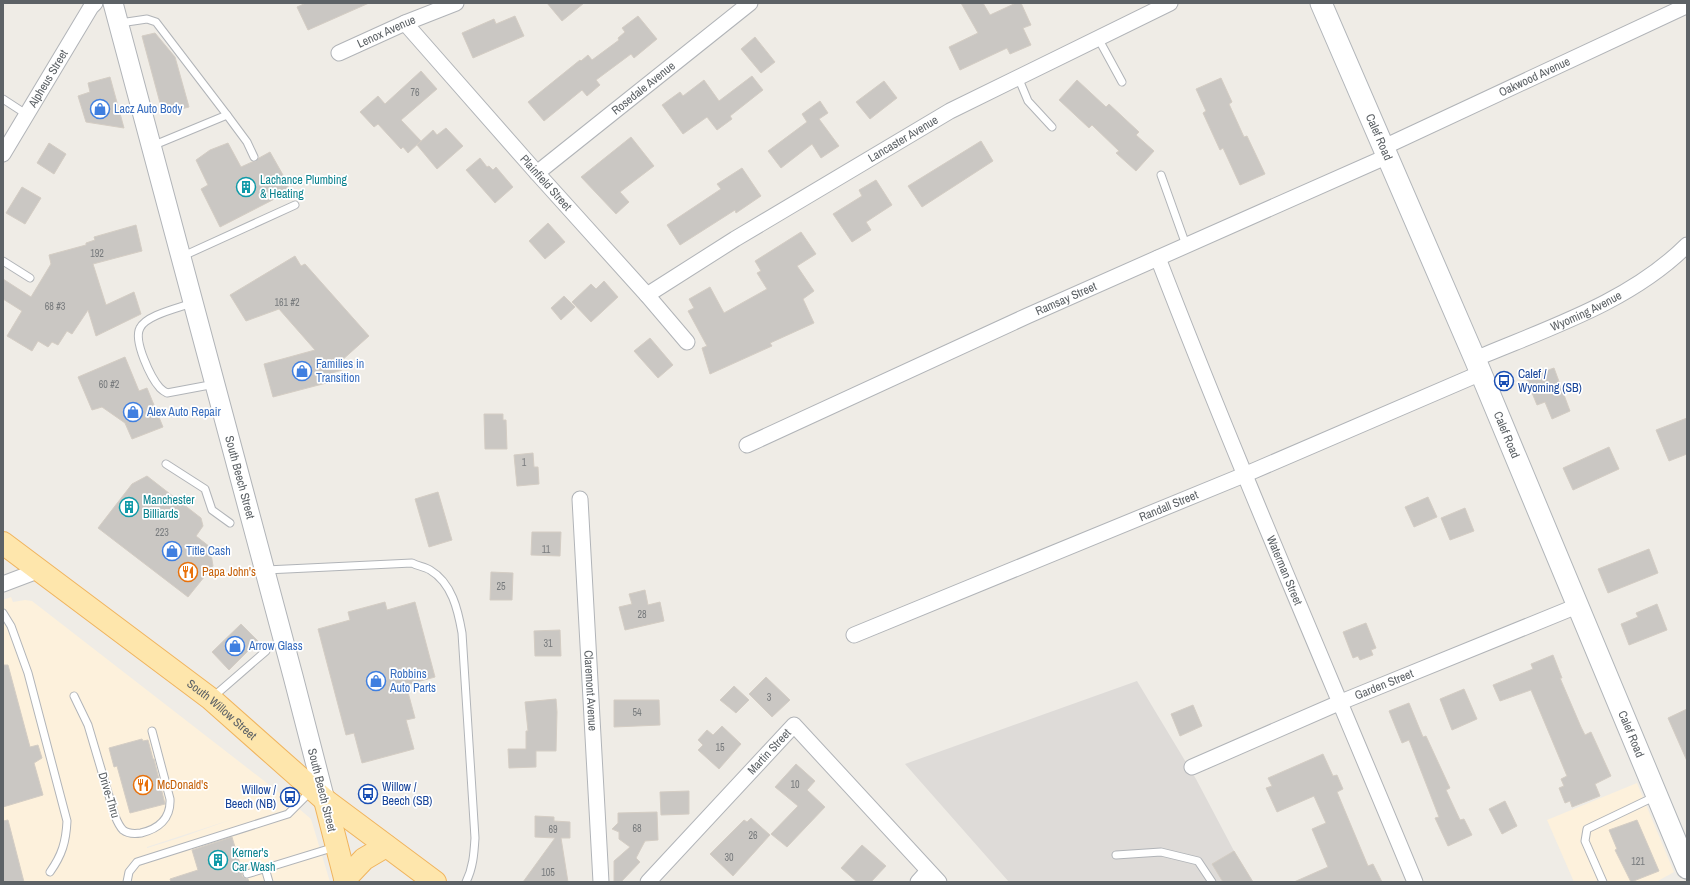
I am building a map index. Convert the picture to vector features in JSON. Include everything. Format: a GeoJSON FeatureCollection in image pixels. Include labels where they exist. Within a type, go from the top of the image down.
{"type":"FeatureCollection","features":[{"type":"Feature","properties":{"kind":"main road","name":"Calef Road"},"geometry":{"type":"LineString","coordinates":[[1321,3],[1478,366],[1687,868]]}},
{"type":"Feature","properties":{"kind":"main road","name":"South Willow Street"},"geometry":{"type":"LineString","coordinates":[[3,543],[211,699],[319,794],[435,882]]}},
{"type":"Feature","properties":{"kind":"main road","name":"South Beech Street"},"geometry":{"type":"LineString","coordinates":[[319,794],[337,847],[345,880]]}},
{"type":"Feature","properties":{"kind":"main road"},"geometry":{"type":"LineString","coordinates":[[345,880],[364,859],[386,846]]}},
{"type":"Feature","properties":{"kind":"street","name":"Alpheus Street"},"geometry":{"type":"LineString","coordinates":[[3,154],[91,7],[95,3]]}},
{"type":"Feature","properties":{"kind":"street","name":"South Beech Street"},"geometry":{"type":"LineString","coordinates":[[113,3],[293,676],[319,794]]}},
{"type":"Feature","properties":{"kind":"street","name":"Lenox Avenue"},"geometry":{"type":"LineString","coordinates":[[340,53],[405,23],[456,3]]}},
{"type":"Feature","properties":{"kind":"street","name":"Rosedale Avenue"},"geometry":{"type":"LineString","coordinates":[[537,174],[750,3]]}},
{"type":"Feature","properties":{"kind":"street","name":"Lancaster Avenue"},"geometry":{"type":"LineString","coordinates":[[647,295],[736,239],[950,111],[1170,3]]}},
{"type":"Feature","properties":{"kind":"street","name":"Oakwood Avenue"},"geometry":{"type":"LineString","coordinates":[[1386,152],[1686,6]]}},
{"type":"Feature","properties":{"kind":"street","name":"Plainfield Street"},"geometry":{"type":"LineString","coordinates":[[405,23],[537,174],[647,295],[686,342]]}},
{"type":"Feature","properties":{"kind":"street","name":"Ramsay Street"},"geometry":{"type":"LineString","coordinates":[[747,445],[1158,258],[1386,152]]}},
{"type":"Feature","properties":{"kind":"street","name":"Wyoming Avenue"},"geometry":{"type":"LineString","coordinates":[[1478,366],[1633,288],[1658,270],[1687,245]]}},
{"type":"Feature","properties":{"kind":"street","name":"Waterman Street"},"geometry":{"type":"LineString","coordinates":[[1158,258],[1244,475],[1341,702],[1415,882]]}},
{"type":"Feature","properties":{"kind":"street","name":"Randall Street"},"geometry":{"type":"LineString","coordinates":[[854,635],[1244,475],[1478,366]]}},
{"type":"Feature","properties":{"kind":"street","name":"Claremont Avenue"},"geometry":{"type":"LineString","coordinates":[[580,498],[601,882]]}},
{"type":"Feature","properties":{"kind":"street"},"geometry":{"type":"LineString","coordinates":[[3,584],[40,570]]}},
{"type":"Feature","properties":{"kind":"street","name":"Garden Street"},"geometry":{"type":"LineString","coordinates":[[1192,767],[1341,702],[1577,606]]}},
{"type":"Feature","properties":{"kind":"street","name":"Martin Street"},"geometry":{"type":"LineString","coordinates":[[648,882],[794,725],[923,877],[939,882]]}},
{"type":"Feature","properties":{"kind":"lane"},"geometry":{"type":"LineString","coordinates":[[118,23],[147,19],[156,22],[247,142],[254,157]]}},
{"type":"Feature","properties":{"kind":"lane"},"geometry":{"type":"LineString","coordinates":[[1098,38],[1122,82]]}},
{"type":"Feature","properties":{"kind":"lane"},"geometry":{"type":"LineString","coordinates":[[1018,77],[1028,101],[1052,127]]}},
{"type":"Feature","properties":{"kind":"lane"},"geometry":{"type":"LineString","coordinates":[[3,99],[26,114]]}},
{"type":"Feature","properties":{"kind":"lane"},"geometry":{"type":"LineString","coordinates":[[151,146],[227,115]]}},
{"type":"Feature","properties":{"kind":"lane"},"geometry":{"type":"LineString","coordinates":[[1161,175],[1186,245]]}},
{"type":"Feature","properties":{"kind":"lane"},"geometry":{"type":"LineString","coordinates":[[182,257],[296,205]]}},
{"type":"Feature","properties":{"kind":"lane"},"geometry":{"type":"LineString","coordinates":[[3,261],[30,278]]}},
{"type":"Feature","properties":{"kind":"lane"},"geometry":{"type":"LineString","coordinates":[[193,302],[152,318],[140,328],[138,337],[144,360],[161,390],[167,393],[215,384]]}},
{"type":"Feature","properties":{"kind":"lane"},"geometry":{"type":"LineString","coordinates":[[166,464],[205,489],[212,510],[230,523]]}},
{"type":"Feature","properties":{"kind":"lane"},"geometry":{"type":"LineString","coordinates":[[264,570],[412,563],[430,570],[441,580],[452,594],[458,610],[462,633],[475,838],[474,856],[466,882]]}},
{"type":"Feature","properties":{"kind":"lane"},"geometry":{"type":"LineString","coordinates":[[3,613],[11,626],[28,673],[67,821],[66,837],[60,858],[50,872]]}},
{"type":"Feature","properties":{"kind":"lane"},"geometry":{"type":"LineString","coordinates":[[211,699],[266,651]]}},
{"type":"Feature","properties":{"kind":"lane","name":"Drive-Thru"},"geometry":{"type":"LineString","coordinates":[[74,696],[88,725],[115,816],[122,829],[135,834],[153,830],[164,822],[170,808],[170,799],[152,731]]}},
{"type":"Feature","properties":{"kind":"lane"},"geometry":{"type":"LineString","coordinates":[[127,882],[128,872],[137,862],[288,814],[319,794]]}},
{"type":"Feature","properties":{"kind":"lane"},"geometry":{"type":"LineString","coordinates":[[1603,882],[1584,841],[1587,829],[1657,796]]}},
{"type":"Feature","properties":{"kind":"lane"},"geometry":{"type":"LineString","coordinates":[[247,874],[337,847]]}},
{"type":"Feature","properties":{"kind":"lane"},"geometry":{"type":"LineString","coordinates":[[1116,854],[1161,852],[1198,861],[1212,882]]}},
{"type":"Feature","properties":{"kind":"lane"},"geometry":{"type":"LineString","coordinates":[[265,868],[269,882]]}},
{"type":"Feature","properties":{"kind":"shaded area"},"geometry":{"type":"Polygon","coordinates":[[[11,597],[13,602],[25,600],[32,601],[290,801],[311,819],[330,882],[3,882],[3,600],[11,597]],[[233,819],[147,848],[179,838],[233,819]]]}},
{"type":"Feature","properties":{"kind":"shaded area"},"geometry":{"type":"Polygon","coordinates":[[[1137,681],[1196,779],[1234,851],[1253,882],[1009,882],[905,764],[1137,681]]]}},
{"type":"Feature","properties":{"kind":"shaded area"},"geometry":{"type":"Polygon","coordinates":[[[1637,783],[1674,872],[1656,882],[1574,882],[1547,820],[1637,783]]]}},
{"type":"Feature","properties":{"kind":"building"},"geometry":{"type":"Polygon","coordinates":[[[306,3],[369,3],[308,30],[297,7],[306,3]]]}},
{"type":"Feature","properties":{"kind":"building"},"geometry":{"type":"Polygon","coordinates":[[[547,3],[584,3],[562,21],[547,3]]]}},
{"type":"Feature","properties":{"kind":"building"},"geometry":{"type":"Polygon","coordinates":[[[961,3],[983,3],[990,15],[1016,3],[1021,3],[1031,25],[1023,28],[1031,45],[1010,54],[1007,48],[960,70],[949,47],[978,33],[961,3]]]}},
{"type":"Feature","properties":{"kind":"building"},"geometry":{"type":"Polygon","coordinates":[[[515,16],[524,36],[473,58],[462,33],[494,19],[496,24],[515,16]]]}},
{"type":"Feature","properties":{"kind":"building"},"geometry":{"type":"Polygon","coordinates":[[[638,16],[657,39],[634,58],[631,54],[596,80],[600,85],[587,96],[582,90],[544,121],[528,102],[580,60],[581,61],[588,55],[592,60],[619,40],[618,38],[625,32],[622,28],[638,16]]]}},
{"type":"Feature","properties":{"kind":"building"},"geometry":{"type":"Polygon","coordinates":[[[155,33],[175,57],[189,107],[163,114],[142,36],[155,33]]]}},
{"type":"Feature","properties":{"kind":"building"},"geometry":{"type":"Polygon","coordinates":[[[755,37],[775,62],[761,73],[741,49],[755,37]]]}},
{"type":"Feature","properties":{"kind":"building"},"geometry":{"type":"Polygon","coordinates":[[[421,71],[437,89],[401,120],[421,141],[408,153],[403,147],[401,149],[378,124],[374,127],[360,112],[378,96],[385,104],[421,71]]]}},
{"type":"Feature","properties":{"kind":"building"},"geometry":{"type":"Polygon","coordinates":[[[752,76],[763,90],[730,116],[732,119],[717,130],[707,117],[683,134],[662,105],[680,92],[683,96],[704,80],[719,101],[752,76]]]}},
{"type":"Feature","properties":{"kind":"building","name":"Lacz Auto Body"},"geometry":{"type":"Polygon","coordinates":[[[110,77],[124,128],[86,122],[78,96],[90,92],[88,83],[110,77]]]}},
{"type":"Feature","properties":{"kind":"building"},"geometry":{"type":"Polygon","coordinates":[[[1221,78],[1232,102],[1229,104],[1244,137],[1247,136],[1265,174],[1240,185],[1223,148],[1220,150],[1203,113],[1206,111],[1196,89],[1221,78]]]}},
{"type":"Feature","properties":{"kind":"building"},"geometry":{"type":"Polygon","coordinates":[[[1077,80],[1106,107],[1109,104],[1139,132],[1136,135],[1154,151],[1136,171],[1116,153],[1119,151],[1092,125],[1089,128],[1059,100],[1077,80]]]}},
{"type":"Feature","properties":{"kind":"building"},"geometry":{"type":"Polygon","coordinates":[[[884,81],[897,98],[870,119],[856,102],[884,81]]]}},
{"type":"Feature","properties":{"kind":"building"},"geometry":{"type":"Polygon","coordinates":[[[820,101],[828,113],[819,119],[839,146],[821,158],[812,144],[781,168],[768,151],[807,122],[802,114],[820,101]]]}},
{"type":"Feature","properties":{"kind":"building"},"geometry":{"type":"Polygon","coordinates":[[[446,128],[463,146],[437,169],[417,145],[433,130],[437,135],[446,128]]]}},
{"type":"Feature","properties":{"kind":"building"},"geometry":{"type":"Polygon","coordinates":[[[631,137],[654,166],[620,192],[629,202],[616,214],[581,177],[631,137]]]}},
{"type":"Feature","properties":{"kind":"building"},"geometry":{"type":"Polygon","coordinates":[[[981,141],[993,161],[922,207],[908,186],[981,141]]]}},
{"type":"Feature","properties":{"kind":"building"},"geometry":{"type":"Polygon","coordinates":[[[49,143],[66,154],[54,174],[37,163],[49,143]]]}},
{"type":"Feature","properties":{"kind":"building","name":"Lachance Plumbing & Heating"},"geometry":{"type":"Polygon","coordinates":[[[228,143],[241,167],[256,161],[270,152],[290,191],[220,227],[201,189],[208,185],[196,160],[210,150],[228,143]]]}},
{"type":"Feature","properties":{"kind":"building"},"geometry":{"type":"Polygon","coordinates":[[[480,158],[487,167],[489,166],[493,170],[496,167],[513,187],[495,203],[466,170],[480,158]]]}},
{"type":"Feature","properties":{"kind":"building"},"geometry":{"type":"Polygon","coordinates":[[[742,168],[761,196],[736,213],[735,210],[680,245],[667,225],[721,189],[717,184],[742,168]]]}},
{"type":"Feature","properties":{"kind":"building"},"geometry":{"type":"Polygon","coordinates":[[[876,180],[892,205],[866,222],[871,230],[852,242],[833,214],[862,196],[859,190],[876,180]]]}},
{"type":"Feature","properties":{"kind":"building"},"geometry":{"type":"Polygon","coordinates":[[[22,187],[41,198],[25,224],[6,213],[22,187]]]}},
{"type":"Feature","properties":{"kind":"building"},"geometry":{"type":"Polygon","coordinates":[[[548,223],[565,242],[545,259],[529,241],[548,223]]]}},
{"type":"Feature","properties":{"kind":"building"},"geometry":{"type":"Polygon","coordinates":[[[136,225],[142,251],[93,264],[106,305],[134,292],[141,314],[96,336],[88,310],[72,334],[67,331],[58,345],[52,342],[48,347],[38,341],[32,351],[7,336],[22,311],[3,299],[3,279],[31,297],[51,264],[49,255],[86,245],[86,243],[95,240],[94,237],[136,225]]]}},
{"type":"Feature","properties":{"kind":"building"},"geometry":{"type":"Polygon","coordinates":[[[801,232],[816,254],[797,266],[814,291],[803,299],[814,323],[770,343],[772,346],[710,374],[702,348],[707,346],[688,311],[694,308],[689,299],[710,287],[724,313],[767,289],[757,273],[761,271],[755,261],[801,232]]]}},
{"type":"Feature","properties":{"kind":"building"},"geometry":{"type":"Polygon","coordinates":[[[295,256],[301,266],[305,264],[369,336],[340,362],[342,370],[332,373],[334,381],[273,397],[264,364],[315,350],[279,309],[246,321],[230,295],[295,256]]]}},
{"type":"Feature","properties":{"kind":"building"},"geometry":{"type":"Polygon","coordinates":[[[604,281],[618,297],[591,322],[572,302],[591,284],[596,289],[604,281]]]}},
{"type":"Feature","properties":{"kind":"building"},"geometry":{"type":"Polygon","coordinates":[[[564,296],[575,307],[561,320],[551,308],[564,296]]]}},
{"type":"Feature","properties":{"kind":"building"},"geometry":{"type":"Polygon","coordinates":[[[650,338],[673,365],[658,378],[634,351],[650,338]]]}},
{"type":"Feature","properties":{"kind":"building"},"geometry":{"type":"Polygon","coordinates":[[[125,357],[139,391],[147,388],[163,427],[132,439],[125,423],[102,407],[92,410],[78,377],[125,357]]]}},
{"type":"Feature","properties":{"kind":"building"},"geometry":{"type":"Polygon","coordinates":[[[1554,368],[1570,411],[1552,419],[1545,402],[1537,405],[1526,378],[1554,368]]]}},
{"type":"Feature","properties":{"kind":"building"},"geometry":{"type":"Polygon","coordinates":[[[484,414],[503,414],[503,420],[506,420],[507,449],[485,449],[484,414]]]}},
{"type":"Feature","properties":{"kind":"building"},"geometry":{"type":"Polygon","coordinates":[[[1687,418],[1687,454],[1669,461],[1656,430],[1687,418]]]}},
{"type":"Feature","properties":{"kind":"building"},"geometry":{"type":"Polygon","coordinates":[[[1609,447],[1619,469],[1573,490],[1563,468],[1609,447]]]}},
{"type":"Feature","properties":{"kind":"building"},"geometry":{"type":"Polygon","coordinates":[[[533,453],[534,467],[538,467],[539,484],[517,486],[514,455],[533,453]]]}},
{"type":"Feature","properties":{"kind":"building"},"geometry":{"type":"Polygon","coordinates":[[[147,476],[201,518],[203,526],[196,536],[210,547],[213,566],[188,597],[98,528],[132,484],[147,476]]]}},
{"type":"Feature","properties":{"kind":"building"},"geometry":{"type":"Polygon","coordinates":[[[438,492],[452,540],[429,547],[415,499],[438,492]]]}},
{"type":"Feature","properties":{"kind":"building"},"geometry":{"type":"Polygon","coordinates":[[[1428,497],[1437,517],[1414,527],[1405,507],[1428,497]]]}},
{"type":"Feature","properties":{"kind":"building"},"geometry":{"type":"Polygon","coordinates":[[[1465,508],[1474,531],[1450,540],[1441,518],[1465,508]]]}},
{"type":"Feature","properties":{"kind":"building"},"geometry":{"type":"Polygon","coordinates":[[[532,532],[561,532],[560,556],[531,555],[532,532]]]}},
{"type":"Feature","properties":{"kind":"building"},"geometry":{"type":"Polygon","coordinates":[[[1649,549],[1658,573],[1608,593],[1598,569],[1649,549]]]}},
{"type":"Feature","properties":{"kind":"building"},"geometry":{"type":"Polygon","coordinates":[[[491,572],[513,573],[512,600],[490,600],[491,572]]]}},
{"type":"Feature","properties":{"kind":"building"},"geometry":{"type":"Polygon","coordinates":[[[645,590],[648,605],[660,602],[664,621],[625,630],[619,607],[632,604],[629,594],[645,590]]]}},
{"type":"Feature","properties":{"kind":"building","name":"Robbins Auto Parts"},"geometry":{"type":"Polygon","coordinates":[[[385,602],[387,610],[415,602],[435,677],[406,685],[415,718],[406,720],[414,749],[362,763],[354,733],[346,735],[318,629],[350,620],[348,612],[385,602]]]}},
{"type":"Feature","properties":{"kind":"building"},"geometry":{"type":"Polygon","coordinates":[[[1657,604],[1667,630],[1629,645],[1621,624],[1638,617],[1636,613],[1657,604]]]}},
{"type":"Feature","properties":{"kind":"building"},"geometry":{"type":"Polygon","coordinates":[[[1366,623],[1376,648],[1371,650],[1373,655],[1360,660],[1358,656],[1353,658],[1343,632],[1366,623]]]}},
{"type":"Feature","properties":{"kind":"building","name":"Arrow Glass"},"geometry":{"type":"Polygon","coordinates":[[[241,624],[258,641],[229,670],[212,652],[241,624]]]}},
{"type":"Feature","properties":{"kind":"building"},"geometry":{"type":"Polygon","coordinates":[[[560,630],[561,656],[535,656],[534,631],[560,630]]]}},
{"type":"Feature","properties":{"kind":"building"},"geometry":{"type":"Polygon","coordinates":[[[1553,655],[1562,678],[1560,678],[1581,727],[1585,735],[1591,732],[1611,776],[1595,784],[1600,796],[1572,807],[1570,801],[1565,803],[1559,788],[1564,786],[1561,779],[1567,776],[1531,690],[1500,701],[1493,685],[1533,669],[1531,664],[1553,655]]]}},
{"type":"Feature","properties":{"kind":"building"},"geometry":{"type":"Polygon","coordinates":[[[3,665],[8,665],[30,747],[38,745],[42,758],[34,763],[43,795],[3,807],[3,665]]]}},
{"type":"Feature","properties":{"kind":"building"},"geometry":{"type":"Polygon","coordinates":[[[766,677],[790,700],[772,717],[749,694],[766,677]]]}},
{"type":"Feature","properties":{"kind":"building"},"geometry":{"type":"Polygon","coordinates":[[[734,686],[749,700],[736,713],[720,700],[734,686]]]}},
{"type":"Feature","properties":{"kind":"building"},"geometry":{"type":"Polygon","coordinates":[[[1464,689],[1477,719],[1452,730],[1440,699],[1464,689]]]}},
{"type":"Feature","properties":{"kind":"building"},"geometry":{"type":"Polygon","coordinates":[[[556,699],[556,751],[536,751],[536,767],[509,768],[508,749],[526,749],[526,731],[528,731],[525,702],[556,699]]]}},
{"type":"Feature","properties":{"kind":"building"},"geometry":{"type":"Polygon","coordinates":[[[614,700],[659,700],[660,725],[614,727],[614,700]]]}},
{"type":"Feature","properties":{"kind":"building"},"geometry":{"type":"Polygon","coordinates":[[[1409,703],[1423,737],[1426,736],[1450,788],[1446,790],[1460,820],[1464,819],[1472,835],[1448,846],[1435,818],[1439,817],[1409,740],[1402,743],[1389,711],[1409,703]]]}},
{"type":"Feature","properties":{"kind":"building"},"geometry":{"type":"Polygon","coordinates":[[[1193,705],[1202,726],[1180,736],[1171,714],[1193,705]]]}},
{"type":"Feature","properties":{"kind":"building"},"geometry":{"type":"Polygon","coordinates":[[[1687,709],[1687,761],[1668,718],[1687,709]]]}},
{"type":"Feature","properties":{"kind":"building"},"geometry":{"type":"Polygon","coordinates":[[[722,726],[741,744],[719,769],[698,750],[703,745],[698,740],[707,730],[713,735],[722,726]]]}},
{"type":"Feature","properties":{"kind":"building","name":"McDonald's"},"geometry":{"type":"Polygon","coordinates":[[[142,739],[143,741],[148,740],[165,804],[130,813],[117,766],[114,767],[109,748],[142,739]]]}},
{"type":"Feature","properties":{"kind":"building"},"geometry":{"type":"Polygon","coordinates":[[[1323,754],[1333,776],[1337,775],[1343,789],[1337,792],[1368,866],[1373,864],[1382,882],[1294,882],[1328,867],[1312,829],[1326,823],[1314,796],[1277,812],[1266,788],[1272,786],[1268,778],[1323,754]]]}},
{"type":"Feature","properties":{"kind":"building"},"geometry":{"type":"Polygon","coordinates":[[[796,764],[815,781],[807,790],[825,807],[787,847],[771,834],[798,806],[775,787],[796,764]]]}},
{"type":"Feature","properties":{"kind":"building"},"geometry":{"type":"Polygon","coordinates":[[[689,791],[689,814],[661,815],[660,792],[689,791]]]}},
{"type":"Feature","properties":{"kind":"building"},"geometry":{"type":"Polygon","coordinates":[[[1505,801],[1517,826],[1502,834],[1489,809],[1505,801]]]}},
{"type":"Feature","properties":{"kind":"building"},"geometry":{"type":"Polygon","coordinates":[[[657,812],[658,840],[645,841],[636,858],[640,862],[621,882],[614,882],[614,861],[630,847],[619,839],[619,832],[612,829],[618,823],[618,813],[657,812]]]}},
{"type":"Feature","properties":{"kind":"building"},"geometry":{"type":"Polygon","coordinates":[[[535,816],[554,817],[554,821],[570,822],[570,838],[561,838],[568,882],[523,882],[555,838],[535,837],[535,816]]]}},
{"type":"Feature","properties":{"kind":"building"},"geometry":{"type":"Polygon","coordinates":[[[751,818],[770,835],[733,876],[710,854],[744,820],[747,822],[751,818]]]}},
{"type":"Feature","properties":{"kind":"building"},"geometry":{"type":"Polygon","coordinates":[[[8,820],[24,882],[3,882],[3,821],[8,820]]]}},
{"type":"Feature","properties":{"kind":"building"},"geometry":{"type":"Polygon","coordinates":[[[1637,820],[1659,871],[1631,882],[1615,850],[1617,849],[1609,830],[1637,820]]]}},
{"type":"Feature","properties":{"kind":"building","name":"Kerner's Car Wash"},"geometry":{"type":"Polygon","coordinates":[[[232,837],[240,864],[244,863],[245,869],[242,876],[248,879],[249,882],[171,882],[170,879],[198,870],[192,850],[232,837]]]}},
{"type":"Feature","properties":{"kind":"building"},"geometry":{"type":"Polygon","coordinates":[[[862,845],[886,866],[871,882],[857,882],[841,868],[862,845]]]}},
{"type":"Feature","properties":{"kind":"building"},"geometry":{"type":"Polygon","coordinates":[[[1234,851],[1253,882],[1223,882],[1212,864],[1234,851]]]}},
{"type":"Feature","properties":{"kind":"place","name":"Lacz Auto Body"},"geometry":{"type":"Point","coordinates":[100,109]}},
{"type":"Feature","properties":{"kind":"place","name":"Lachance Plumbing & Heating"},"geometry":{"type":"Point","coordinates":[246,187]}},
{"type":"Feature","properties":{"kind":"place","name":"Families in Transition"},"geometry":{"type":"Point","coordinates":[302,371]}},
{"type":"Feature","properties":{"kind":"place","name":"Calef / Wyoming (SB)"},"geometry":{"type":"Point","coordinates":[1504,381]}},
{"type":"Feature","properties":{"kind":"place","name":"Alex Auto Repair"},"geometry":{"type":"Point","coordinates":[133,412]}},
{"type":"Feature","properties":{"kind":"place","name":"Manchester Billiards"},"geometry":{"type":"Point","coordinates":[129,507]}},
{"type":"Feature","properties":{"kind":"place","name":"Title Cash"},"geometry":{"type":"Point","coordinates":[172,551]}},
{"type":"Feature","properties":{"kind":"place","name":"Papa John's"},"geometry":{"type":"Point","coordinates":[188,572]}},
{"type":"Feature","properties":{"kind":"place","name":"Arrow Glass"},"geometry":{"type":"Point","coordinates":[235,646]}},
{"type":"Feature","properties":{"kind":"place","name":"Robbins Auto Parts"},"geometry":{"type":"Point","coordinates":[376,681]}},
{"type":"Feature","properties":{"kind":"place","name":"McDonald's"},"geometry":{"type":"Point","coordinates":[143,785]}},
{"type":"Feature","properties":{"kind":"place","name":"Willow / Beech (SB)"},"geometry":{"type":"Point","coordinates":[368,794]}},
{"type":"Feature","properties":{"kind":"place","name":"Willow / Beech (NB)"},"geometry":{"type":"Point","coordinates":[290,797]}},
{"type":"Feature","properties":{"kind":"place","name":"Kerner's Car Wash"},"geometry":{"type":"Point","coordinates":[218,860]}}]}
